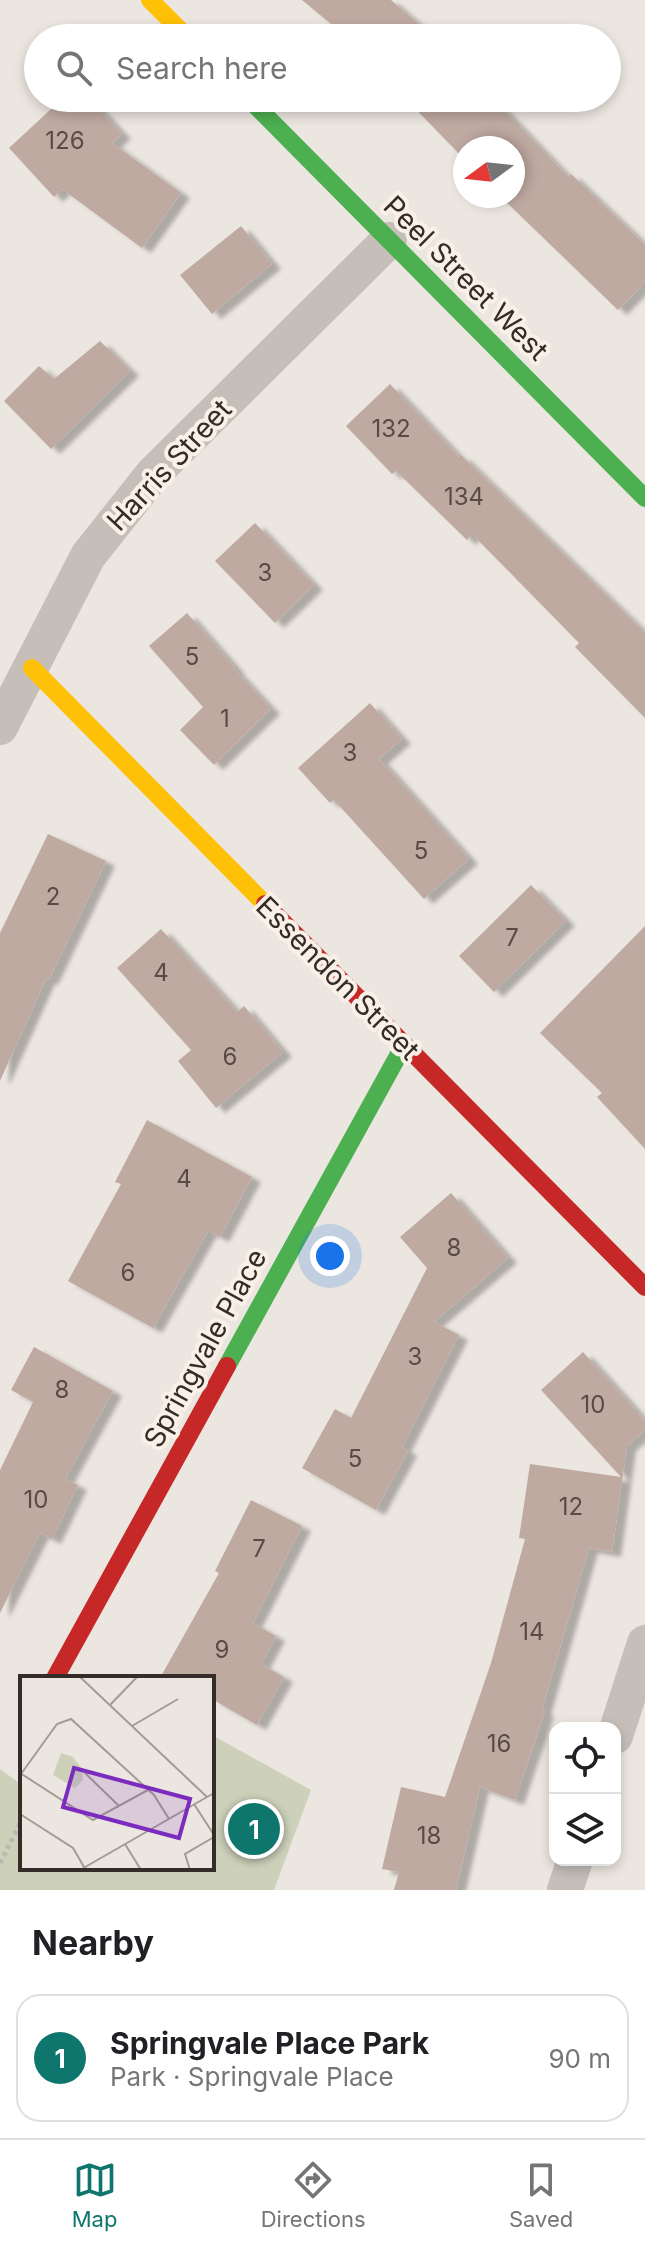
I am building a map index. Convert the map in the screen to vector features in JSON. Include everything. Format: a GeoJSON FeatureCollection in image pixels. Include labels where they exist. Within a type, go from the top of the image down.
{"type":"FeatureCollection","features":[{"type":"Feature","properties":{"kind":"street"},"geometry":{"type":"LineString","coordinates":[[150,0],[174,24]]}},
{"type":"Feature","properties":{"kind":"street","name":"Peel Street West"},"geometry":{"type":"LineString","coordinates":[[262,112],[645,498]]}},
{"type":"Feature","properties":{"kind":"street","name":"Harris Street"},"geometry":{"type":"LineString","coordinates":[[0,727],[88,556],[153,474],[389,240]]}},
{"type":"Feature","properties":{"kind":"street","name":"Essendon Street"},"geometry":{"type":"LineString","coordinates":[[32,668],[645,1287]]}},
{"type":"Feature","properties":{"kind":"street","name":"Springvale Place"},"geometry":{"type":"LineString","coordinates":[[56,1676],[404,1045]]}},
{"type":"Feature","properties":{"kind":"street"},"geometry":{"type":"LineString","coordinates":[[620,1722],[645,1643]]}},
{"type":"Feature","properties":{"kind":"street"},"geometry":{"type":"LineString","coordinates":[[565,1890],[573,1866]]}},
{"type":"Feature","properties":{"kind":"path"},"geometry":{"type":"LineString","coordinates":[[0,1863],[20,1824]]}},
{"type":"Feature","properties":{"kind":"green space"},"geometry":{"type":"Polygon","coordinates":[[[214,1736],[311,1790],[274,1890],[0,1890],[0,1769],[20,1784],[20,1870],[214,1870],[214,1736]]]}},
{"type":"Feature","properties":{"kind":"building"},"geometry":{"type":"Polygon","coordinates":[[[302,0],[391,0],[418,24],[331,24],[302,0]]]}},
{"type":"Feature","properties":{"kind":"building"},"geometry":{"type":"Polygon","coordinates":[[[48,112],[102,112],[122,134],[112,143],[181,193],[142,248],[62,189],[54,197],[9,148],[48,112]]]}},
{"type":"Feature","properties":{"kind":"building"},"geometry":{"type":"Polygon","coordinates":[[[419,112],[505,112],[568,177],[571,174],[645,245],[645,282],[618,310],[512,208],[525,208],[525,136],[453,136],[453,148],[419,112]]]}},
{"type":"Feature","properties":{"kind":"building"},"geometry":{"type":"Polygon","coordinates":[[[241,226],[272,264],[212,314],[180,275],[241,226]]]}},
{"type":"Feature","properties":{"kind":"building"},"geometry":{"type":"Polygon","coordinates":[[[100,341],[130,371],[51,449],[4,401],[39,366],[54,379],[100,341]]]}},
{"type":"Feature","properties":{"kind":"building"},"geometry":{"type":"Polygon","coordinates":[[[390,384],[459,457],[461,455],[645,633],[645,718],[575,647],[579,643],[472,534],[467,540],[396,471],[392,474],[346,426],[390,384]]]}},
{"type":"Feature","properties":{"kind":"building"},"geometry":{"type":"Polygon","coordinates":[[[255,523],[314,585],[275,623],[215,561],[255,523]]]}},
{"type":"Feature","properties":{"kind":"building"},"geometry":{"type":"Polygon","coordinates":[[[187,613],[271,709],[214,765],[180,730],[203,707],[149,646],[187,613]]]}},
{"type":"Feature","properties":{"kind":"building"},"geometry":{"type":"Polygon","coordinates":[[[370,703],[402,739],[379,759],[469,859],[424,899],[334,800],[330,803],[298,768],[370,703]]]}},
{"type":"Feature","properties":{"kind":"building"},"geometry":{"type":"Polygon","coordinates":[[[48,834],[106,861],[49,980],[46,979],[0,1081],[0,933],[48,834]]]}},
{"type":"Feature","properties":{"kind":"building"},"geometry":{"type":"Polygon","coordinates":[[[531,885],[566,921],[494,992],[459,956],[531,885]]]}},
{"type":"Feature","properties":{"kind":"building"},"geometry":{"type":"Polygon","coordinates":[[[645,926],[645,1149],[597,1097],[602,1093],[540,1033],[645,926]]]}},
{"type":"Feature","properties":{"kind":"building"},"geometry":{"type":"Polygon","coordinates":[[[161,929],[237,1012],[244,1006],[283,1052],[216,1108],[178,1061],[191,1050],[117,968],[161,929]]]}},
{"type":"Feature","properties":{"kind":"building"},"geometry":{"type":"Polygon","coordinates":[[[147,1120],[252,1177],[220,1237],[208,1231],[153,1328],[68,1281],[121,1184],[115,1182],[147,1120]]]}},
{"type":"Feature","properties":{"kind":"building"},"geometry":{"type":"Polygon","coordinates":[[[451,1193],[508,1258],[434,1322],[459,1335],[402,1447],[408,1451],[376,1510],[302,1468],[335,1409],[351,1418],[427,1268],[400,1237],[451,1193]]]}},
{"type":"Feature","properties":{"kind":"building"},"geometry":{"type":"Polygon","coordinates":[[[34,1347],[113,1391],[65,1479],[78,1485],[52,1539],[40,1533],[0,1613],[0,1470],[33,1402],[11,1390],[34,1347]]]}},
{"type":"Feature","properties":{"kind":"building"},"geometry":{"type":"Polygon","coordinates":[[[583,1352],[645,1421],[645,1430],[627,1446],[612,1552],[589,1548],[542,1710],[545,1711],[515,1800],[480,1787],[456,1890],[394,1890],[399,1872],[382,1869],[401,1787],[445,1797],[491,1663],[525,1539],[519,1538],[530,1464],[621,1477],[541,1390],[583,1352]]]}},
{"type":"Feature","properties":{"kind":"building"},"geometry":{"type":"Polygon","coordinates":[[[251,1500],[302,1526],[253,1623],[276,1636],[261,1664],[284,1677],[257,1725],[214,1700],[214,1676],[161,1676],[219,1573],[215,1571],[251,1500]]]}},
{"type":"Feature","properties":{"kind":"traffic: fast"},"geometry":{"type":"LineString","coordinates":[[262,112],[645,498]]}},
{"type":"Feature","properties":{"kind":"traffic: fast"},"geometry":{"type":"LineString","coordinates":[[227,1366],[404,1045]]}},
{"type":"Feature","properties":{"kind":"traffic: slow"},"geometry":{"type":"LineString","coordinates":[[150,0],[174,24]]}},
{"type":"Feature","properties":{"kind":"traffic: slow"},"geometry":{"type":"LineString","coordinates":[[32,668],[265,904]]}},
{"type":"Feature","properties":{"kind":"traffic: jam"},"geometry":{"type":"LineString","coordinates":[[265,904],[645,1287]]}},
{"type":"Feature","properties":{"kind":"traffic: jam"},"geometry":{"type":"LineString","coordinates":[[56,1676],[227,1366]]}},
{"type":"Feature","properties":{"kind":"place","name":"Springvale Place Park"},"geometry":{"type":"Point","coordinates":[254,1829]}}]}
